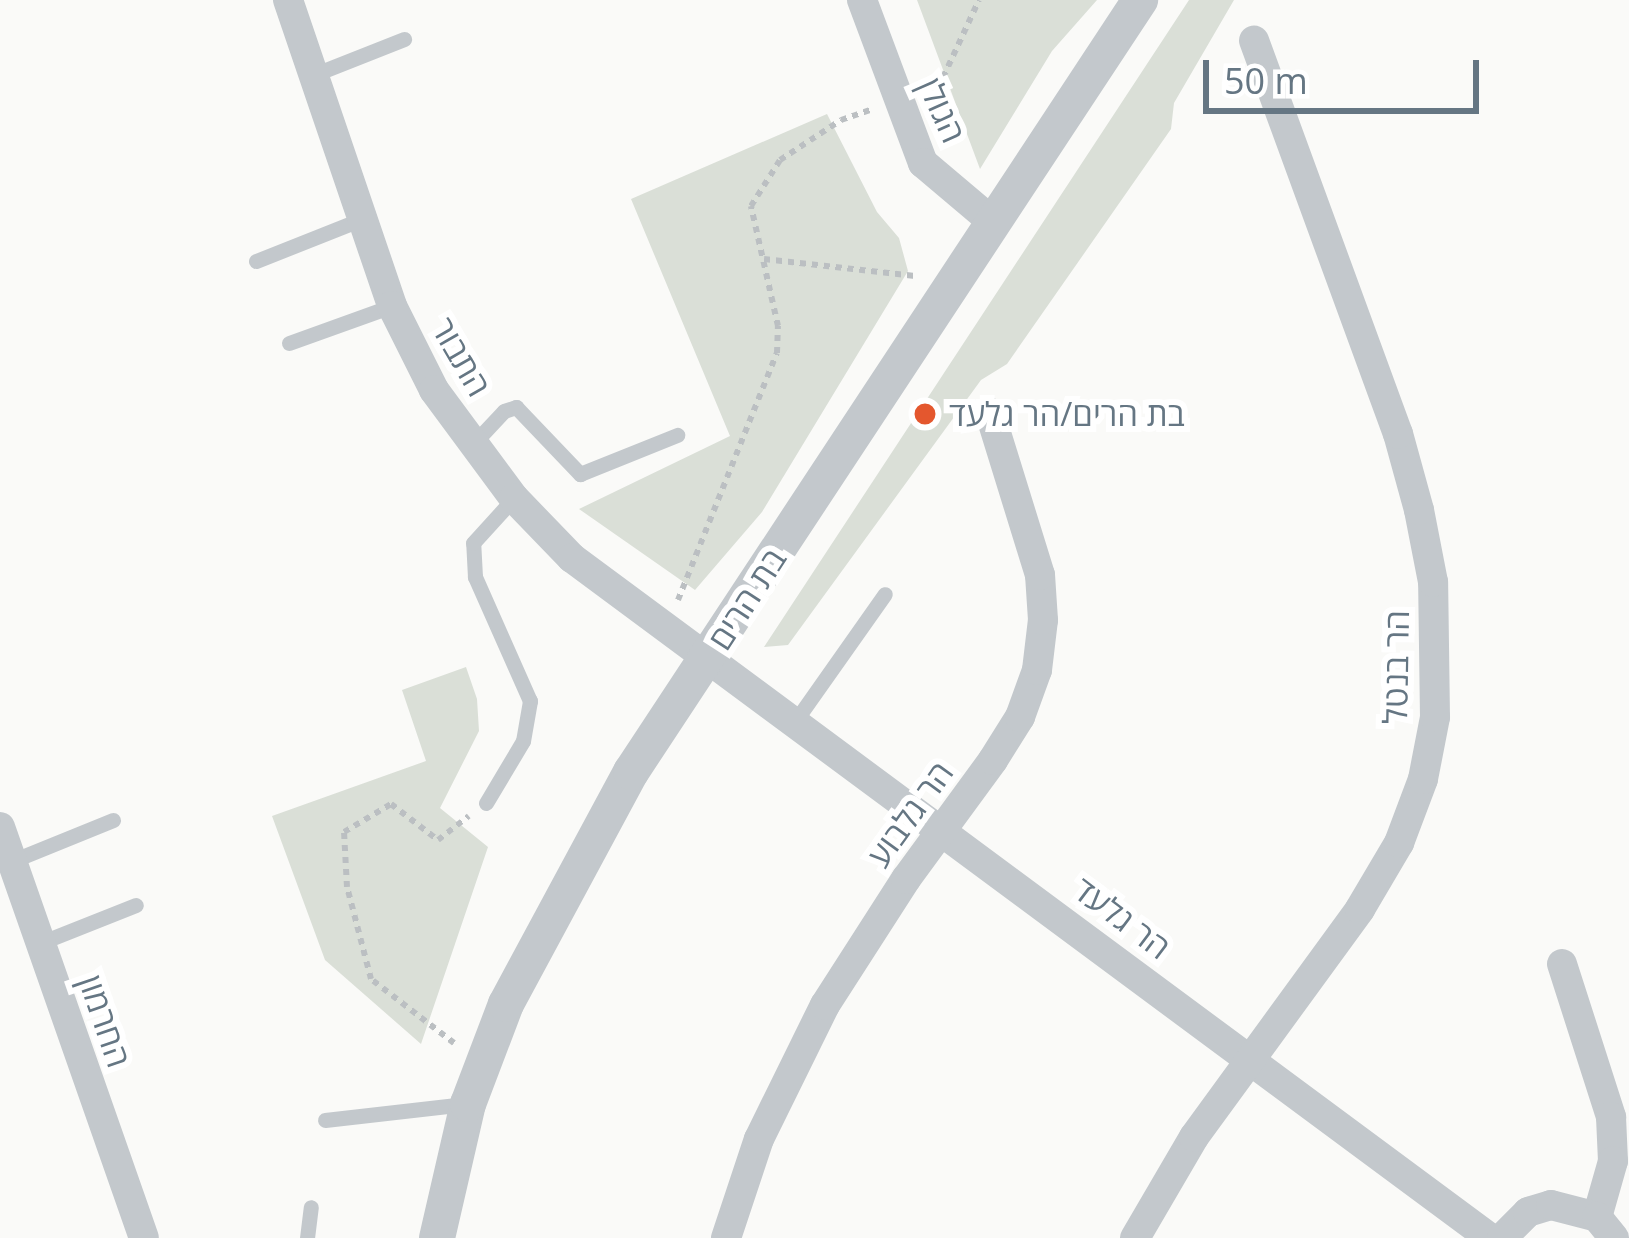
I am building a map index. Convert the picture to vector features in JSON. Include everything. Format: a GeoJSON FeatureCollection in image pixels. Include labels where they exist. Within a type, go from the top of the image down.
{"type":"FeatureCollection","features":[{"type":"Feature","properties":{"kind":"street","name":"התבור"},"geometry":{"type":"LineString","coordinates":[[288,0],[392,306],[434,390],[514,498],[572,558],[710,656]]}},
{"type":"Feature","properties":{"kind":"street","name":"הגולן"},"geometry":{"type":"LineString","coordinates":[[862,0],[922,163],[951,193],[994,223]]}},
{"type":"Feature","properties":{"kind":"street","name":"בת הרים"},"geometry":{"type":"LineString","coordinates":[[437,1238],[468,1104],[506,1004],[631,772],[1140,0]]}},
{"type":"Feature","properties":{"kind":"street","name":"הר בנטל"},"geometry":{"type":"LineString","coordinates":[[1135,1238],[1183,1155],[1360,909],[1399,843],[1423,779],[1435,717],[1437,643],[1423,528],[1398,434],[1255,41]]}},
{"type":"Feature","properties":{"kind":"street","name":"הר גלבוע"},"geometry":{"type":"LineString","coordinates":[[726,1238],[759,1139],[808,1038],[906,879],[1020,717],[1037,670],[1043,620],[1027,520],[990,413]]}},
{"type":"Feature","properties":{"kind":"street","name":"הר גלעד"},"geometry":{"type":"LineString","coordinates":[[710,656],[1490,1238]]}},
{"type":"Feature","properties":{"kind":"street","name":"החרמון"},"geometry":{"type":"LineString","coordinates":[[0,827],[12,861],[14,910],[40,944],[144,1238]]}},
{"type":"Feature","properties":{"kind":"street"},"geometry":{"type":"LineString","coordinates":[[1502,1238],[1528,1212],[1550,1205],[1574,1207],[1606,1227],[1613,1160],[1611,1117],[1602,1075],[1562,964]]}},
{"type":"Feature","properties":{"kind":"lane"},"geometry":{"type":"LineString","coordinates":[[314,74],[404,40]]}},
{"type":"Feature","properties":{"kind":"lane"},"geometry":{"type":"LineString","coordinates":[[256,261],[362,219]]}},
{"type":"Feature","properties":{"kind":"lane"},"geometry":{"type":"LineString","coordinates":[[289,343],[392,306]]}},
{"type":"Feature","properties":{"kind":"lane"},"geometry":{"type":"LineString","coordinates":[[472,445],[505,411],[516,407],[580,474],[677,435]]}},
{"type":"Feature","properties":{"kind":"lane"},"geometry":{"type":"LineString","coordinates":[[486,803],[523,741],[530,701],[476,577],[473,543],[514,498]]}},
{"type":"Feature","properties":{"kind":"lane"},"geometry":{"type":"LineString","coordinates":[[796,719],[885,594]]}},
{"type":"Feature","properties":{"kind":"lane"},"geometry":{"type":"LineString","coordinates":[[12,861],[112,820]]}},
{"type":"Feature","properties":{"kind":"lane"},"geometry":{"type":"LineString","coordinates":[[40,944],[136,905]]}},
{"type":"Feature","properties":{"kind":"lane"},"geometry":{"type":"LineString","coordinates":[[325,1120],[468,1104]]}},
{"type":"Feature","properties":{"kind":"lane"},"geometry":{"type":"LineString","coordinates":[[307,1238],[310,1207]]}},
{"type":"Feature","properties":{"kind":"path"},"geometry":{"type":"LineString","coordinates":[[908,133],[954,62],[959,34],[979,0]]}},
{"type":"Feature","properties":{"kind":"path"},"geometry":{"type":"LineString","coordinates":[[668,625],[777,352],[778,326],[752,206],[780,160],[841,120],[896,101]]}},
{"type":"Feature","properties":{"kind":"path"},"geometry":{"type":"LineString","coordinates":[[764,259],[956,281]]}},
{"type":"Feature","properties":{"kind":"path"},"geometry":{"type":"LineString","coordinates":[[483,1065],[371,980],[347,887],[344,832],[391,804],[438,840],[486,803]]}},
{"type":"Feature","properties":{"kind":"shaded area"},"geometry":{"type":"Polygon","coordinates":[[[917,0],[1097,0],[1052,51],[980,169],[917,0]]]}},
{"type":"Feature","properties":{"kind":"shaded area"},"geometry":{"type":"Polygon","coordinates":[[[1189,0],[1234,0],[1174,103],[1171,129],[1007,364],[981,380],[788,645],[764,647],[1189,0]]]}},
{"type":"Feature","properties":{"kind":"shaded area"},"geometry":{"type":"Polygon","coordinates":[[[827,114],[877,212],[899,238],[908,271],[762,512],[695,590],[579,509],[730,436],[631,199],[827,114]]]}},
{"type":"Feature","properties":{"kind":"shaded area"},"geometry":{"type":"Polygon","coordinates":[[[466,667],[477,699],[479,731],[440,808],[488,847],[421,1044],[325,960],[272,816],[426,761],[402,690],[466,667]]]}},
{"type":"Feature","properties":{"kind":"place","name":"בת הרים/הר גלעד"},"geometry":{"type":"Point","coordinates":[925,414]}}]}
